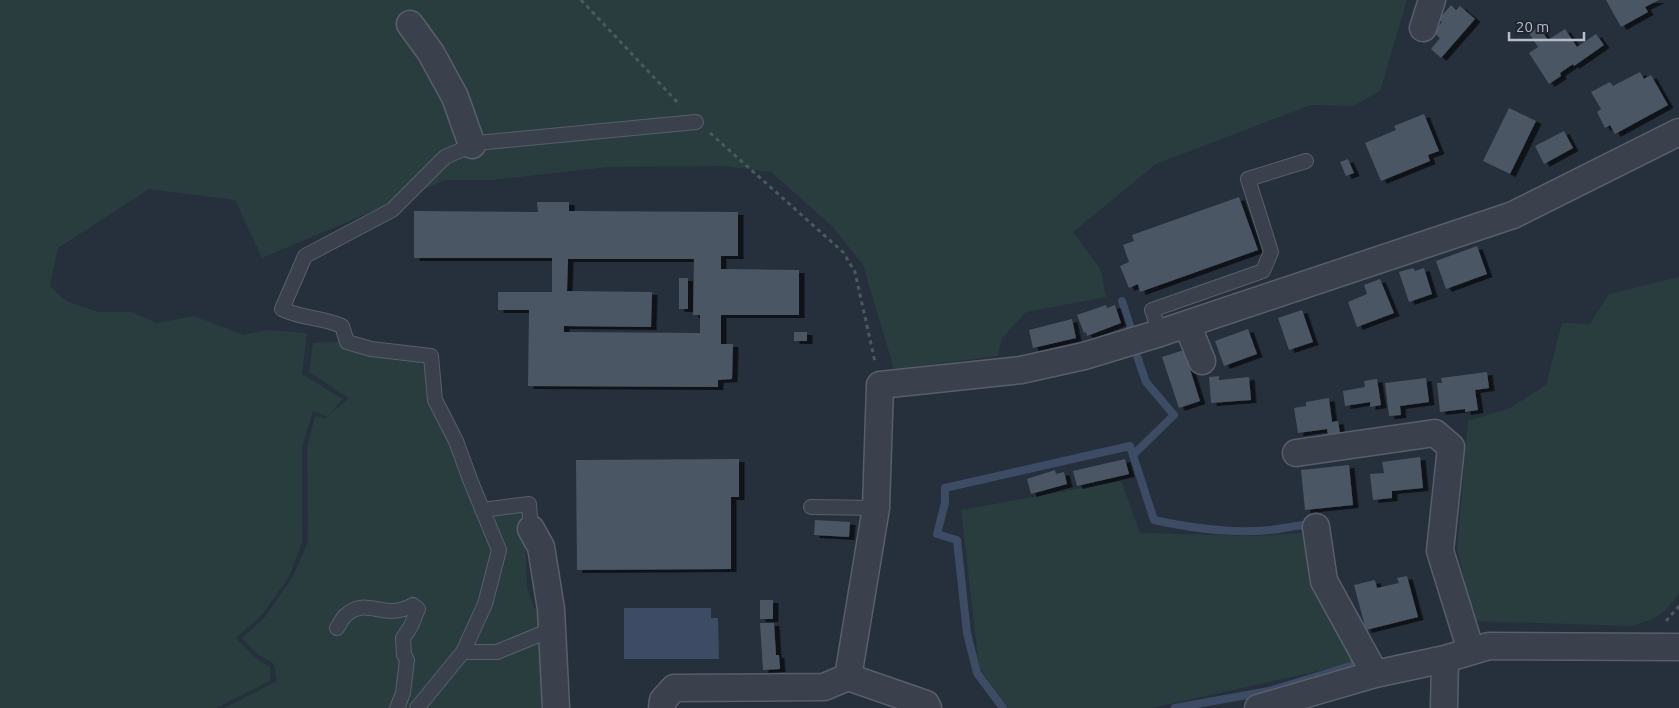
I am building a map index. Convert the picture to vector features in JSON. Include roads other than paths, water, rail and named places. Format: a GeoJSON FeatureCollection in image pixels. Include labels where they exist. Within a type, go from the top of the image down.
{"type":"FeatureCollection","features":[{"type":"Feature","properties":{"kind":"street"},"geometry":{"type":"LineString","coordinates":[[1423,28],[1432,0]]}},
{"type":"Feature","properties":{"kind":"street"},"geometry":{"type":"LineString","coordinates":[[410,24],[431,53],[455,97],[472,145]]}},
{"type":"Feature","properties":{"kind":"street"},"geometry":{"type":"LineString","coordinates":[[848,677],[876,508],[880,385],[1021,370],[1084,356],[1160,333],[1513,214],[1679,132]]}},
{"type":"Feature","properties":{"kind":"street"},"geometry":{"type":"LineString","coordinates":[[1187,324],[1202,360]]}},
{"type":"Feature","properties":{"kind":"street"},"geometry":{"type":"LineString","coordinates":[[1296,453],[1434,434],[1451,447],[1440,551],[1471,651]]}},
{"type":"Feature","properties":{"kind":"street"},"geometry":{"type":"LineString","coordinates":[[1316,527],[1324,581],[1375,674]]}},
{"type":"Feature","properties":{"kind":"street"},"geometry":{"type":"LineString","coordinates":[[531,529],[541,547],[553,629],[556,708]]}},
{"type":"Feature","properties":{"kind":"street"},"geometry":{"type":"LineString","coordinates":[[1258,708],[1375,674],[1445,659],[1490,646],[1679,647]]}},
{"type":"Feature","properties":{"kind":"street"},"geometry":{"type":"LineString","coordinates":[[1444,708],[1445,659]]}},
{"type":"Feature","properties":{"kind":"street"},"geometry":{"type":"LineString","coordinates":[[662,708],[663,700],[674,688],[824,687],[848,677],[926,704],[928,708]]}},
{"type":"Feature","properties":{"kind":"lane"},"geometry":{"type":"LineString","coordinates":[[417,708],[463,652],[485,604],[499,550],[456,441],[435,400],[431,356],[371,349],[347,342],[342,326],[332,321],[294,316],[282,309],[306,256],[392,210],[445,158],[477,143],[696,122]]}},
{"type":"Feature","properties":{"kind":"lane"},"geometry":{"type":"LineString","coordinates":[[1160,333],[1152,310],[1263,271],[1271,252],[1248,179],[1306,161]]}},
{"type":"Feature","properties":{"kind":"lane"},"geometry":{"type":"LineString","coordinates":[[482,510],[529,504],[531,529]]}},
{"type":"Feature","properties":{"kind":"lane"},"geometry":{"type":"LineString","coordinates":[[811,507],[876,508]]}},
{"type":"Feature","properties":{"kind":"lane"},"geometry":{"type":"LineString","coordinates":[[337,628],[346,614],[361,607],[374,607],[389,611],[404,610],[413,605],[418,609],[411,626],[403,638],[404,655],[407,660],[403,693],[397,708]]}},
{"type":"Feature","properties":{"kind":"lane"},"geometry":{"type":"LineString","coordinates":[[463,652],[497,652],[553,629]]}},
{"type":"Feature","properties":{"kind":"water"},"geometry":{"type":"Polygon","coordinates":[[[624,608],[711,608],[711,618],[718,618],[719,659],[624,659],[624,608]]]}},
{"type":"Feature","properties":{"kind":"waterway"},"geometry":{"type":"LineString","coordinates":[[1122,301],[1131,329]]}},
{"type":"Feature","properties":{"kind":"waterway"},"geometry":{"type":"LineString","coordinates":[[1133,455],[1174,415],[1146,382],[1137,356]]}},
{"type":"Feature","properties":{"kind":"waterway"},"geometry":{"type":"LineString","coordinates":[[1003,708],[977,673],[967,633],[957,540],[937,534],[945,503],[945,488],[1130,446],[1154,520],[1226,531],[1270,530],[1304,525],[1306,532]]}},
{"type":"Feature","properties":{"kind":"waterway"},"geometry":{"type":"LineString","coordinates":[[1175,708],[1269,691],[1354,665],[1355,655]]}}]}
